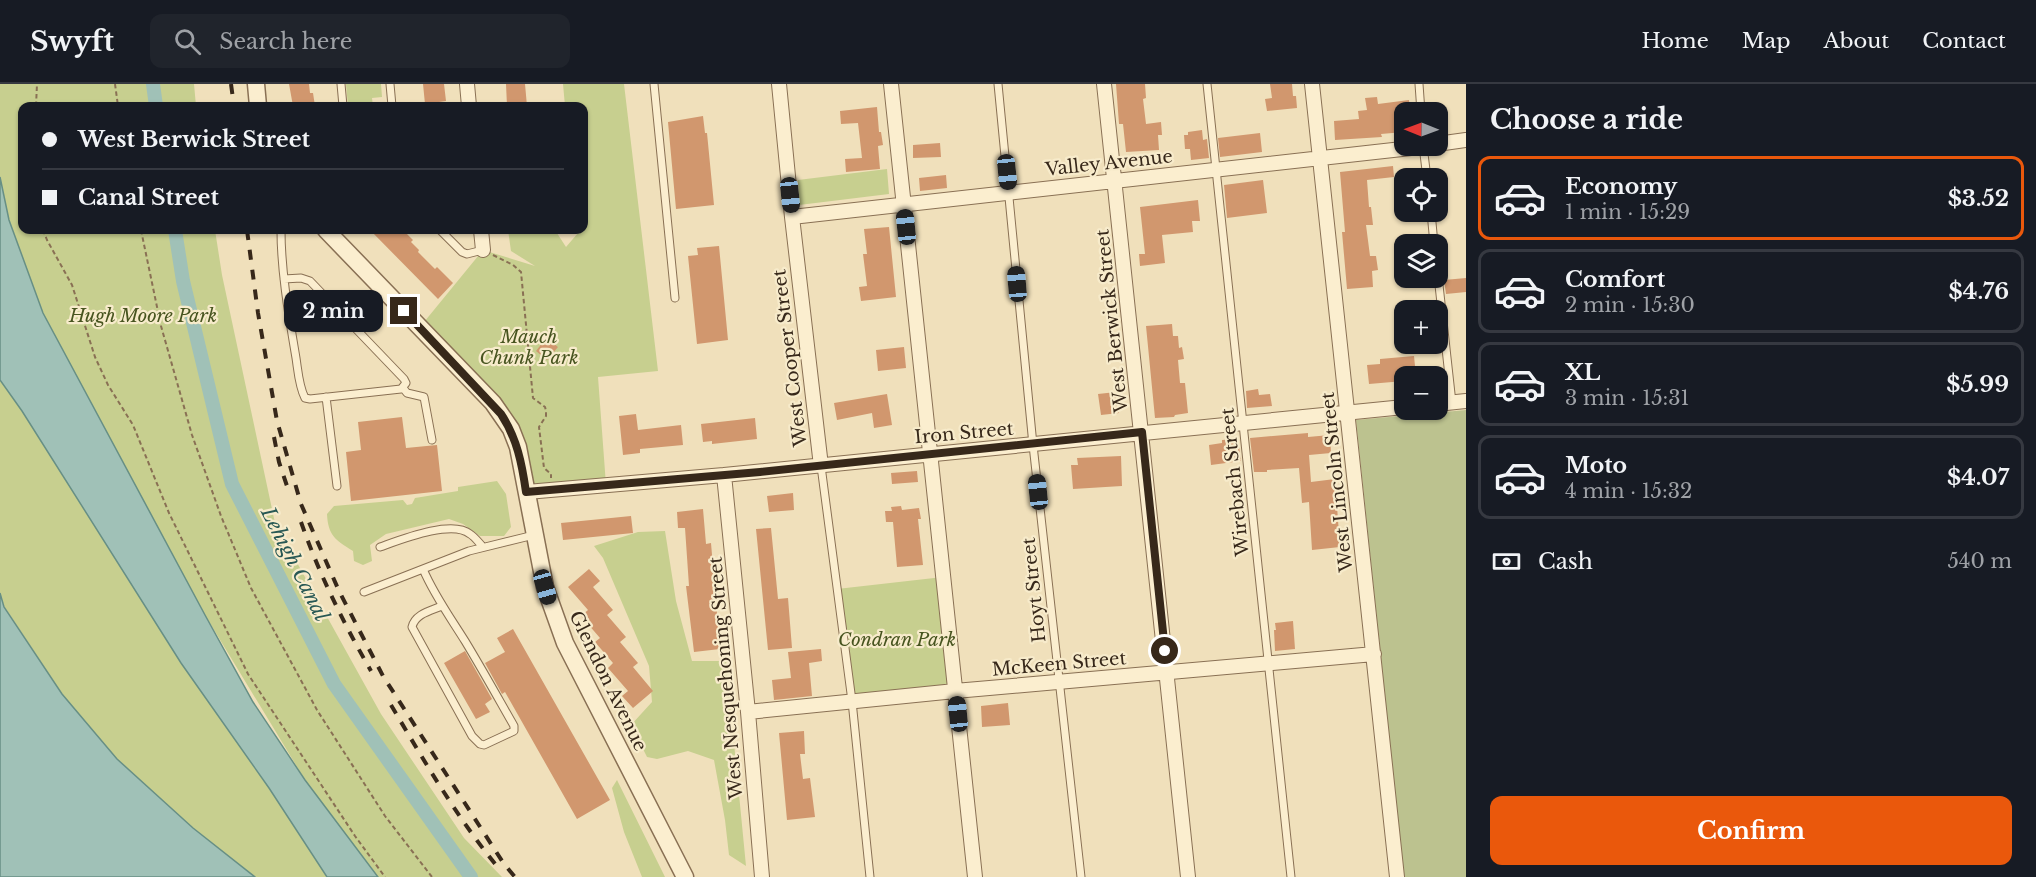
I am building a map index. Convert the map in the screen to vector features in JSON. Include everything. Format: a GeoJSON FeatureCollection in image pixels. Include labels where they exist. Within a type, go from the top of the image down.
{"type":"FeatureCollection","features":[{"type":"Feature","properties":{"kind":"street"},"geometry":{"type":"LineString","coordinates":[[256,84],[258,102]]}},
{"type":"Feature","properties":{"kind":"street"},"geometry":{"type":"LineString","coordinates":[[466,84],[468,102]]}},
{"type":"Feature","properties":{"kind":"street","name":"West Cooper Street"},"geometry":{"type":"LineString","coordinates":[[779,84],[821,466]]}},
{"type":"Feature","properties":{"kind":"street"},"geometry":{"type":"LineString","coordinates":[[891,84],[975,877]]}},
{"type":"Feature","properties":{"kind":"street","name":"West Berwick Street"},"geometry":{"type":"LineString","coordinates":[[1104,84],[1116,180],[1188,877]]}},
{"type":"Feature","properties":{"kind":"street","name":"West Lincoln Street"},"geometry":{"type":"LineString","coordinates":[[1312,84],[1397,877]]}},
{"type":"Feature","properties":{"kind":"street","name":"Valley Avenue"},"geometry":{"type":"LineString","coordinates":[[1448,142],[1466,140]]}},
{"type":"Feature","properties":{"kind":"street","name":"Valley Avenue"},"geometry":{"type":"LineString","coordinates":[[792,218],[1394,149]]}},
{"type":"Feature","properties":{"kind":"street","name":"Glendon Avenue"},"geometry":{"type":"LineString","coordinates":[[330,234],[501,414],[511,429],[518,447],[545,587],[560,630],[685,877]]}},
{"type":"Feature","properties":{"kind":"street"},"geometry":{"type":"LineString","coordinates":[[481,234],[483,250]]}},
{"type":"Feature","properties":{"kind":"street","name":"Iron Street"},"geometry":{"type":"LineString","coordinates":[[526,492],[821,466],[1394,408]]}},
{"type":"Feature","properties":{"kind":"street","name":"West Nesquehoning Street"},"geometry":{"type":"LineString","coordinates":[[724,475],[762,877]]}},
{"type":"Feature","properties":{"kind":"street","name":"McKeen Street"},"geometry":{"type":"LineString","coordinates":[[748,712],[955,691],[1374,654]]}},
{"type":"Feature","properties":{"kind":"lane"},"geometry":{"type":"LineString","coordinates":[[341,84],[343,102]]}},
{"type":"Feature","properties":{"kind":"lane"},"geometry":{"type":"LineString","coordinates":[[390,84],[392,102]]}},
{"type":"Feature","properties":{"kind":"lane"},"geometry":{"type":"LineString","coordinates":[[654,84],[675,298]]}},
{"type":"Feature","properties":{"kind":"lane","name":"Hoyt Street"},"geometry":{"type":"LineString","coordinates":[[998,84],[1033,445],[1081,877]]}},
{"type":"Feature","properties":{"kind":"lane","name":"Wirebach Street"},"geometry":{"type":"LineString","coordinates":[[1207,84],[1291,877]]}},
{"type":"Feature","properties":{"kind":"lane"},"geometry":{"type":"LineString","coordinates":[[1419,84],[1420,102]]}},
{"type":"Feature","properties":{"kind":"lane"},"geometry":{"type":"LineString","coordinates":[[280,234],[284,279],[305,398],[326,398],[403,388]]}},
{"type":"Feature","properties":{"kind":"lane"},"geometry":{"type":"LineString","coordinates":[[444,234],[462,252],[467,254],[483,250]]}},
{"type":"Feature","properties":{"kind":"lane"},"geometry":{"type":"LineString","coordinates":[[284,279],[301,278],[310,281],[404,380],[406,383],[403,388]]}},
{"type":"Feature","properties":{"kind":"lane"},"geometry":{"type":"LineString","coordinates":[[1440,288],[1459,402]]}},
{"type":"Feature","properties":{"kind":"lane"},"geometry":{"type":"LineString","coordinates":[[403,388],[407,393],[424,397],[432,440]]}},
{"type":"Feature","properties":{"kind":"lane"},"geometry":{"type":"LineString","coordinates":[[326,398],[337,486]]}},
{"type":"Feature","properties":{"kind":"lane","name":"West Cooper Street"},"geometry":{"type":"LineString","coordinates":[[821,466],[852,701],[870,877]]}},
{"type":"Feature","properties":{"kind":"lane"},"geometry":{"type":"LineString","coordinates":[[380,547],[416,535],[450,528],[469,532],[483,548]]}},
{"type":"Feature","properties":{"kind":"lane"},"geometry":{"type":"LineString","coordinates":[[364,592],[469,551],[534,536]]}},
{"type":"Feature","properties":{"kind":"lane"},"geometry":{"type":"LineString","coordinates":[[423,569],[441,606],[514,726],[514,731],[484,745],[472,736],[412,627],[417,616],[441,606]]}},
{"type":"Feature","properties":{"kind":"path"},"geometry":{"type":"LineString","coordinates":[[36,102],[37,84]]}},
{"type":"Feature","properties":{"kind":"path"},"geometry":{"type":"LineString","coordinates":[[115,84],[117,102]]}},
{"type":"Feature","properties":{"kind":"path"},"geometry":{"type":"LineString","coordinates":[[45,234],[72,285],[95,357],[108,385],[133,425],[169,513],[248,674],[355,836],[385,877]]}},
{"type":"Feature","properties":{"kind":"path"},"geometry":{"type":"LineString","coordinates":[[142,234],[160,326],[192,435],[221,516],[251,588],[317,710],[385,816],[432,877]]}},
{"type":"Feature","properties":{"kind":"path"},"geometry":{"type":"LineString","coordinates":[[483,250],[513,265],[521,272],[533,398],[545,407],[546,411],[546,416],[539,427],[544,468],[551,474],[553,490]]}},
{"type":"Feature","properties":{"kind":"green space","name":"Hugh Moore Park"},"geometry":{"type":"Polygon","coordinates":[[[0,84],[194,84],[196,102],[18,102],[18,234],[216,234],[222,275],[275,523],[381,714],[464,838],[502,877],[376,877],[305,780],[205,615],[43,313],[9,220],[0,177],[0,84]]]}},
{"type":"Feature","properties":{"kind":"green space"},"geometry":{"type":"Polygon","coordinates":[[[346,84],[381,84],[382,97],[372,98],[372,102],[348,102],[346,84]]]}},
{"type":"Feature","properties":{"kind":"green space","name":"Mauch Chunk Park"},"geometry":{"type":"Polygon","coordinates":[[[563,84],[624,84],[658,371],[598,377],[606,485],[527,492],[501,414],[420,327],[483,250],[535,266],[511,251],[509,234],[558,234],[566,247],[577,234],[588,234],[588,102],[565,102],[563,84]]]}},
{"type":"Feature","properties":{"kind":"green space"},"geometry":{"type":"Polygon","coordinates":[[[887,169],[889,194],[799,205],[798,180],[887,169]]]}},
{"type":"Feature","properties":{"kind":"green space"},"geometry":{"type":"Polygon","coordinates":[[[0,380],[22,411],[181,663],[269,788],[327,877],[255,877],[193,828],[117,759],[62,694],[4,606],[0,593],[0,380]]]}},
{"type":"Feature","properties":{"kind":"green space"},"geometry":{"type":"Polygon","coordinates":[[[1466,410],[1466,877],[1404,877],[1356,420],[1394,417],[1394,420],[1448,420],[1448,412],[1466,410]]]}},
{"type":"Feature","properties":{"kind":"green space"},"geometry":{"type":"Polygon","coordinates":[[[497,481],[506,494],[511,527],[504,536],[480,536],[463,524],[449,519],[386,534],[370,545],[372,561],[363,565],[354,561],[353,551],[337,540],[329,527],[327,514],[334,506],[403,500],[407,505],[412,504],[415,498],[458,491],[458,487],[497,481]]]}},
{"type":"Feature","properties":{"kind":"green space"},"geometry":{"type":"Polygon","coordinates":[[[665,531],[676,601],[692,661],[726,661],[746,866],[729,855],[714,760],[688,751],[657,759],[647,757],[631,725],[652,702],[649,666],[603,558],[594,546],[638,532],[665,531]]]}},
{"type":"Feature","properties":{"kind":"green space","name":"Condran Park"},"geometry":{"type":"Polygon","coordinates":[[[943,577],[955,691],[852,701],[837,589],[943,577]]]}},
{"type":"Feature","properties":{"kind":"green space"},"geometry":{"type":"Polygon","coordinates":[[[617,780],[665,877],[642,877],[624,832],[612,788],[617,780]]]}},
{"type":"Feature","properties":{"kind":"water"},"geometry":{"type":"Polygon","coordinates":[[[0,177],[9,220],[43,313],[205,615],[253,702],[305,780],[378,877],[327,877],[269,788],[181,663],[22,411],[0,380],[0,177]]]}},
{"type":"Feature","properties":{"kind":"water"},"geometry":{"type":"Polygon","coordinates":[[[0,593],[4,607],[62,694],[117,759],[193,828],[255,877],[0,877],[0,593]]]}},
{"type":"Feature","properties":{"kind":"building"},"geometry":{"type":"Polygon","coordinates":[[[289,84],[309,84],[314,102],[292,102],[289,84]]]}},
{"type":"Feature","properties":{"kind":"building"},"geometry":{"type":"Polygon","coordinates":[[[423,84],[444,84],[446,101],[425,102],[423,84]]]}},
{"type":"Feature","properties":{"kind":"building"},"geometry":{"type":"Polygon","coordinates":[[[506,84],[525,84],[527,102],[507,102],[506,84]]]}},
{"type":"Feature","properties":{"kind":"building"},"geometry":{"type":"Polygon","coordinates":[[[1116,84],[1145,84],[1146,98],[1143,99],[1146,124],[1161,122],[1162,135],[1158,135],[1159,150],[1126,152],[1123,124],[1119,124],[1116,84]]]}},
{"type":"Feature","properties":{"kind":"building"},"geometry":{"type":"Polygon","coordinates":[[[1270,84],[1292,84],[1297,108],[1267,111],[1265,99],[1272,98],[1270,84]]]}},
{"type":"Feature","properties":{"kind":"building"},"geometry":{"type":"Polygon","coordinates":[[[1377,97],[1378,104],[1409,100],[1409,102],[1394,102],[1394,133],[1381,134],[1382,137],[1335,140],[1334,121],[1359,119],[1358,111],[1367,110],[1365,98],[1377,97]]]}},
{"type":"Feature","properties":{"kind":"building"},"geometry":{"type":"Polygon","coordinates":[[[877,107],[879,132],[881,132],[883,145],[878,146],[880,169],[846,172],[845,159],[862,158],[858,123],[841,124],[840,111],[877,107]]]}},
{"type":"Feature","properties":{"kind":"building"},"geometry":{"type":"Polygon","coordinates":[[[703,116],[705,133],[707,133],[714,205],[676,209],[668,122],[703,116]]]}},
{"type":"Feature","properties":{"kind":"building"},"geometry":{"type":"Polygon","coordinates":[[[1202,130],[1203,140],[1207,139],[1209,158],[1191,160],[1190,149],[1185,149],[1184,135],[1188,135],[1188,132],[1202,130]]]}},
{"type":"Feature","properties":{"kind":"building"},"geometry":{"type":"Polygon","coordinates":[[[1260,133],[1262,152],[1220,157],[1218,138],[1260,133]]]}},
{"type":"Feature","properties":{"kind":"building"},"geometry":{"type":"Polygon","coordinates":[[[940,143],[941,157],[913,158],[913,145],[940,143]]]}},
{"type":"Feature","properties":{"kind":"building"},"geometry":{"type":"Polygon","coordinates":[[[1393,166],[1394,177],[1367,180],[1373,225],[1366,225],[1370,256],[1376,256],[1378,270],[1372,271],[1373,287],[1347,289],[1340,172],[1393,166]]]}},
{"type":"Feature","properties":{"kind":"building"},"geometry":{"type":"Polygon","coordinates":[[[946,175],[947,188],[920,191],[919,178],[946,175]]]}},
{"type":"Feature","properties":{"kind":"building"},"geometry":{"type":"Polygon","coordinates":[[[1263,180],[1267,213],[1227,218],[1224,185],[1263,180]]]}},
{"type":"Feature","properties":{"kind":"building"},"geometry":{"type":"Polygon","coordinates":[[[1198,200],[1200,221],[1192,221],[1193,232],[1162,235],[1165,263],[1140,266],[1139,254],[1145,254],[1140,207],[1198,200]]]}},
{"type":"Feature","properties":{"kind":"building"},"geometry":{"type":"Polygon","coordinates":[[[889,227],[896,297],[861,301],[859,287],[867,286],[863,254],[867,254],[864,229],[889,227]]]}},
{"type":"Feature","properties":{"kind":"building"},"geometry":{"type":"Polygon","coordinates":[[[374,234],[407,234],[413,240],[411,242],[419,250],[418,252],[453,283],[438,299],[374,234]]]}},
{"type":"Feature","properties":{"kind":"building"},"geometry":{"type":"Polygon","coordinates":[[[719,246],[728,340],[697,344],[688,256],[698,255],[697,248],[719,246]]]}},
{"type":"Feature","properties":{"kind":"building"},"geometry":{"type":"Polygon","coordinates":[[[1466,278],[1466,292],[1446,294],[1448,280],[1466,278]]]}},
{"type":"Feature","properties":{"kind":"building"},"geometry":{"type":"Polygon","coordinates":[[[1172,324],[1173,336],[1178,336],[1179,348],[1182,347],[1184,359],[1178,360],[1180,383],[1185,383],[1188,413],[1174,417],[1155,418],[1146,326],[1172,324]]]}},
{"type":"Feature","properties":{"kind":"building"},"geometry":{"type":"Polygon","coordinates":[[[546,338],[558,347],[547,360],[536,351],[546,338]]]}},
{"type":"Feature","properties":{"kind":"building"},"geometry":{"type":"Polygon","coordinates":[[[904,347],[906,368],[878,371],[876,350],[904,347]]]}},
{"type":"Feature","properties":{"kind":"building"},"geometry":{"type":"Polygon","coordinates":[[[1414,356],[1415,366],[1394,366],[1394,382],[1369,384],[1367,365],[1380,364],[1380,359],[1414,356]]]}},
{"type":"Feature","properties":{"kind":"building"},"geometry":{"type":"Polygon","coordinates":[[[1258,389],[1259,395],[1270,394],[1272,406],[1247,408],[1246,391],[1258,389]]]}},
{"type":"Feature","properties":{"kind":"building"},"geometry":{"type":"Polygon","coordinates":[[[1116,392],[1119,413],[1101,415],[1098,394],[1116,392]]]}},
{"type":"Feature","properties":{"kind":"building"},"geometry":{"type":"Polygon","coordinates":[[[887,394],[892,425],[874,428],[872,413],[837,420],[834,403],[887,394]]]}},
{"type":"Feature","properties":{"kind":"building"},"geometry":{"type":"Polygon","coordinates":[[[636,414],[638,430],[681,425],[683,445],[640,449],[640,453],[623,455],[619,416],[636,414]]]}},
{"type":"Feature","properties":{"kind":"building"},"geometry":{"type":"Polygon","coordinates":[[[402,417],[406,448],[437,445],[442,491],[351,501],[346,452],[361,450],[358,422],[402,417]]]}},
{"type":"Feature","properties":{"kind":"building"},"geometry":{"type":"Polygon","coordinates":[[[755,418],[757,439],[712,444],[712,441],[703,442],[701,424],[755,418]]]}},
{"type":"Feature","properties":{"kind":"building"},"geometry":{"type":"Polygon","coordinates":[[[1308,433],[1308,437],[1330,435],[1331,453],[1309,455],[1311,482],[1335,479],[1340,547],[1312,550],[1309,502],[1302,503],[1299,468],[1254,472],[1250,438],[1308,433]]]}},
{"type":"Feature","properties":{"kind":"building"},"geometry":{"type":"Polygon","coordinates":[[[1238,439],[1241,461],[1211,465],[1209,445],[1222,443],[1222,440],[1238,439]]]}},
{"type":"Feature","properties":{"kind":"building"},"geometry":{"type":"Polygon","coordinates":[[[1121,456],[1122,486],[1073,489],[1071,465],[1078,465],[1077,458],[1121,456]]]}},
{"type":"Feature","properties":{"kind":"building"},"geometry":{"type":"Polygon","coordinates":[[[917,471],[918,482],[892,484],[891,473],[917,471]]]}},
{"type":"Feature","properties":{"kind":"building"},"geometry":{"type":"Polygon","coordinates":[[[793,493],[794,510],[769,512],[767,496],[793,493]]]}},
{"type":"Feature","properties":{"kind":"building"},"geometry":{"type":"Polygon","coordinates":[[[901,506],[902,510],[919,508],[923,565],[897,567],[893,522],[886,522],[885,511],[892,511],[891,507],[901,506]]]}},
{"type":"Feature","properties":{"kind":"building"},"geometry":{"type":"Polygon","coordinates":[[[703,509],[706,544],[711,543],[720,649],[694,652],[686,586],[689,586],[685,528],[678,528],[677,512],[703,509]]]}},
{"type":"Feature","properties":{"kind":"building"},"geometry":{"type":"Polygon","coordinates":[[[631,516],[633,533],[563,540],[561,523],[631,516]]]}},
{"type":"Feature","properties":{"kind":"building"},"geometry":{"type":"Polygon","coordinates":[[[771,528],[778,599],[788,598],[792,648],[768,650],[756,529],[771,528]]]}},
{"type":"Feature","properties":{"kind":"building"},"geometry":{"type":"Polygon","coordinates":[[[589,569],[600,581],[593,587],[613,610],[607,615],[626,637],[620,642],[638,663],[633,667],[653,691],[633,708],[622,696],[628,691],[608,668],[613,663],[595,642],[600,638],[581,616],[588,610],[568,587],[589,569]]]}},
{"type":"Feature","properties":{"kind":"building"},"geometry":{"type":"Polygon","coordinates":[[[1293,621],[1295,649],[1275,651],[1275,623],[1293,621]]]}},
{"type":"Feature","properties":{"kind":"building"},"geometry":{"type":"Polygon","coordinates":[[[513,629],[610,800],[577,819],[505,692],[502,694],[485,663],[505,652],[497,638],[513,629]]]}},
{"type":"Feature","properties":{"kind":"building"},"geometry":{"type":"Polygon","coordinates":[[[821,649],[822,661],[809,663],[812,696],[774,700],[772,680],[791,678],[788,652],[821,649]]]}},
{"type":"Feature","properties":{"kind":"building"},"geometry":{"type":"Polygon","coordinates":[[[465,651],[492,699],[485,704],[490,712],[476,719],[444,663],[465,651]]]}},
{"type":"Feature","properties":{"kind":"building"},"geometry":{"type":"Polygon","coordinates":[[[1008,703],[1010,725],[982,727],[981,706],[1008,703]]]}},
{"type":"Feature","properties":{"kind":"building"},"geometry":{"type":"Polygon","coordinates":[[[804,731],[805,754],[800,754],[803,779],[810,778],[815,817],[787,820],[779,733],[804,731]]]}},
{"type":"Feature","properties":{"kind":"waterway","name":"Lehigh Canal"},"geometry":{"type":"LineString","coordinates":[[153,84],[155,102]]}},
{"type":"Feature","properties":{"kind":"waterway","name":"Lehigh Canal"},"geometry":{"type":"LineString","coordinates":[[176,234],[183,281],[232,484],[334,684],[471,877]]}},
{"type":"Feature","properties":{"kind":"railway"},"geometry":{"type":"LineString","coordinates":[[231,84],[233,102]]}},
{"type":"Feature","properties":{"kind":"railway"},"geometry":{"type":"LineString","coordinates":[[248,234],[258,313],[277,421],[301,504],[339,591],[383,676],[504,864],[515,877]]}},
{"type":"Feature","properties":{"kind":"railway"},"geometry":{"type":"LineString","coordinates":[[274,437],[288,489]]}},
{"type":"Feature","properties":{"kind":"railway"},"geometry":{"type":"LineString","coordinates":[[301,522],[333,598],[371,671]]}},
{"type":"Feature","properties":{"kind":"railway"},"geometry":{"type":"LineString","coordinates":[[391,705],[454,807],[496,865]]}},
{"type":"Feature","properties":{"kind":"route"},"geometry":{"type":"LineString","coordinates":[[404,311],[501,414],[511,429],[518,447],[526,492],[760,472],[1142,432],[1165,651]]}}]}
